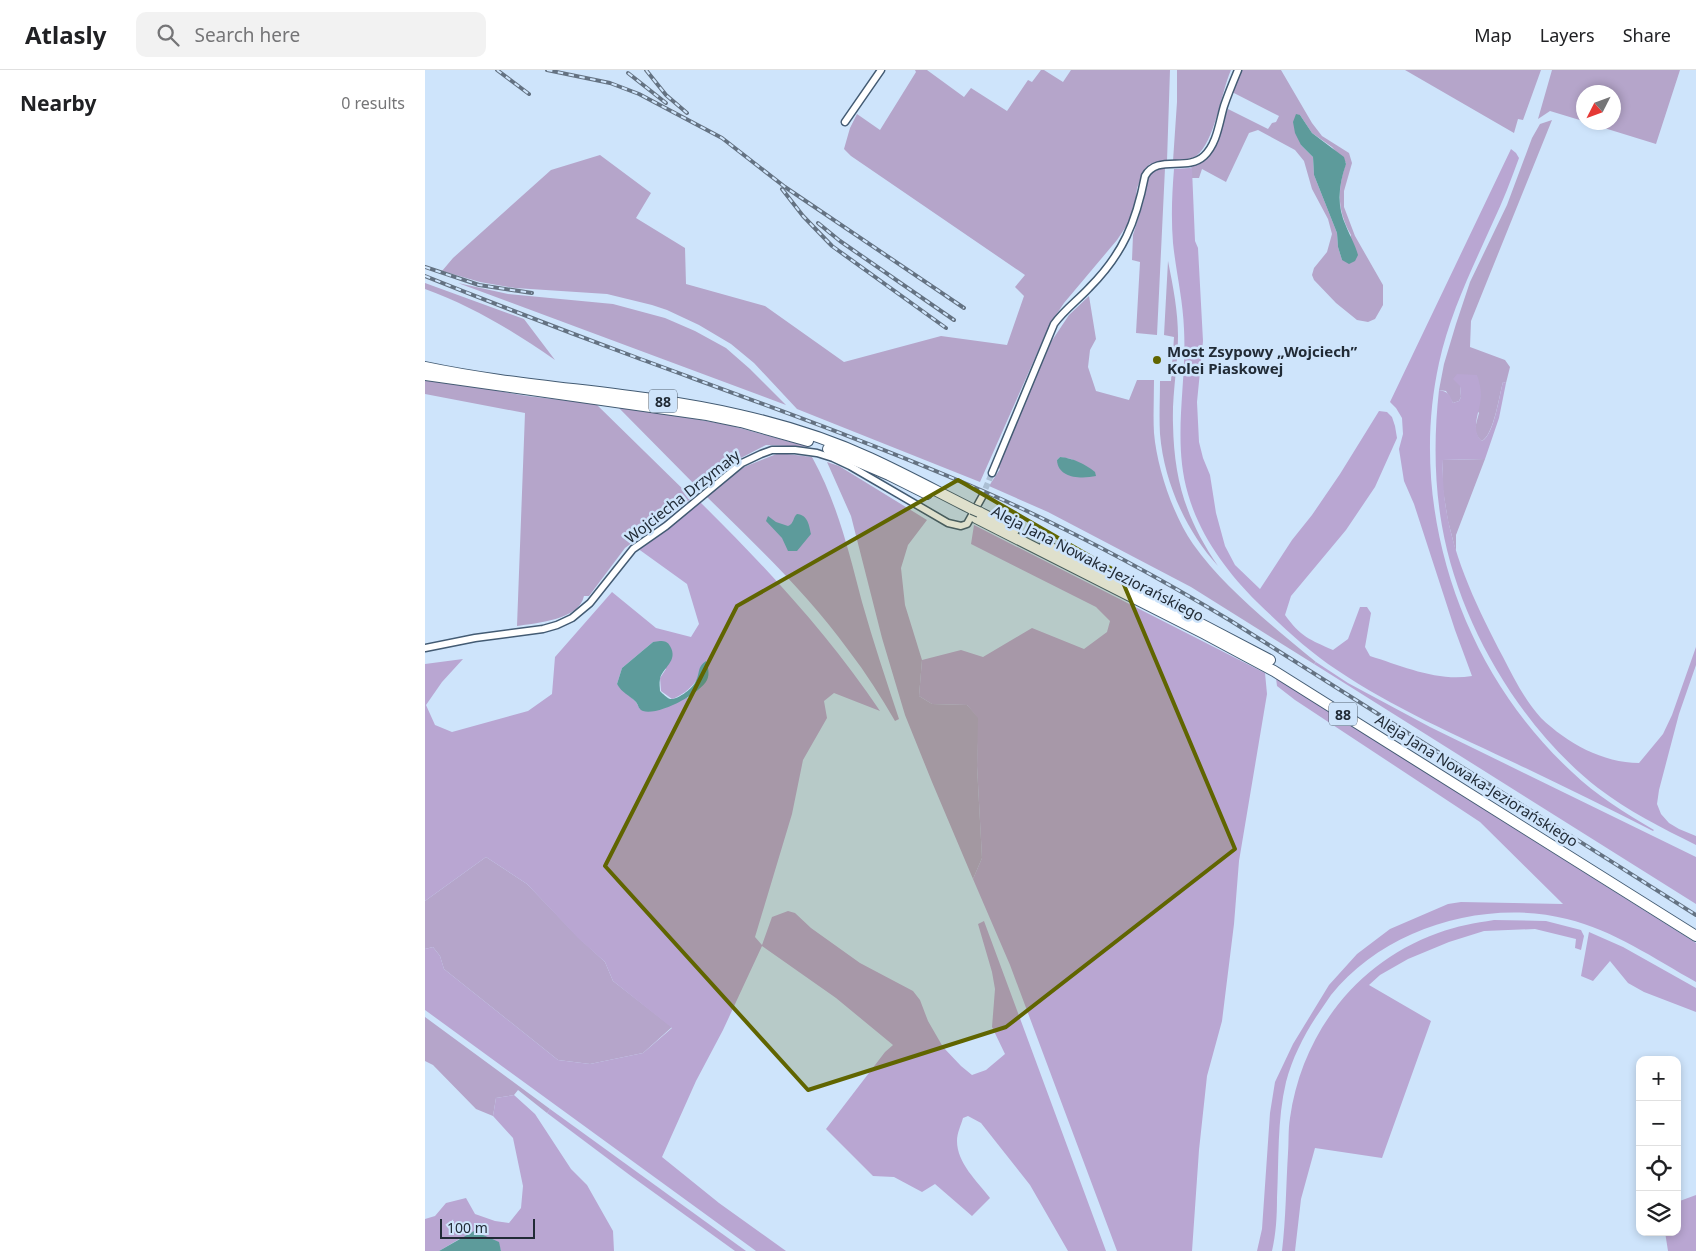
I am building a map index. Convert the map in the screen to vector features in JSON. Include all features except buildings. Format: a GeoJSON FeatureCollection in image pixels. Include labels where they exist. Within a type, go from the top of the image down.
{"type":"FeatureCollection","features":[{"type":"Feature","properties":{"kind":"main road","name":"Aleja Jana Nowaka-Jeziorańskiego"},"geometry":{"type":"LineString","coordinates":[[425,367],[469,375],[674,402],[742,415],[819,438],[892,468],[974,514],[1274,670],[1696,936]]}},
{"type":"Feature","properties":{"kind":"main road","name":"Aleja Jana Nowaka-Jeziorańskiego"},"geometry":{"type":"LineString","coordinates":[[425,374],[467,382],[665,408],[741,422],[818,444],[974,514],[1207,627],[1278,665],[1696,928]]}},
{"type":"Feature","properties":{"kind":"street"},"geometry":{"type":"LineString","coordinates":[[845,122],[881,70]]}},
{"type":"Feature","properties":{"kind":"street"},"geometry":{"type":"LineString","coordinates":[[992,473],[1055,324],[1063,312],[1099,278],[1125,241],[1136,215],[1145,176],[1148,171],[1158,165],[1195,162],[1207,152],[1215,139],[1238,70]]}},
{"type":"Feature","properties":{"kind":"street","name":"Wojciecha Drzymały"},"geometry":{"type":"LineString","coordinates":[[425,648],[475,638],[548,628],[572,618],[590,603],[633,549],[666,526],[742,463],[766,452],[779,449],[795,450],[817,453],[833,458],[957,526],[967,524],[982,497]]}},
{"type":"Feature","properties":{"kind":"highlighted area"},"geometry":{"type":"Polygon","coordinates":[[[958,480],[1119,573],[1235,849],[1006,1027],[808,1090],[605,866],[737,606],[958,480]]]}},
{"type":"Feature","properties":{"kind":"shaded area"},"geometry":{"type":"Polygon","coordinates":[[[915,70],[927,70],[964,97],[971,88],[1007,111],[1028,80],[1032,82],[1041,70],[1063,82],[1071,70],[1170,70],[1167,161],[1150,164],[1145,169],[1137,188],[1135,207],[1127,225],[1117,240],[1064,303],[1050,324],[980,482],[797,409],[754,363],[731,344],[699,325],[667,310],[607,294],[515,288],[480,282],[442,271],[453,258],[551,170],[600,155],[651,193],[636,218],[685,248],[686,284],[765,306],[844,362],[941,336],[1007,345],[1024,296],[1015,287],[1025,275],[851,156],[844,149],[850,128],[857,114],[880,130],[916,72],[915,70]]]}},
{"type":"Feature","properties":{"kind":"shaded area"},"geometry":{"type":"Polygon","coordinates":[[[1177,70],[1231,70],[1213,128],[1203,149],[1196,156],[1185,160],[1173,161],[1177,102],[1177,70]]]}},
{"type":"Feature","properties":{"kind":"shaded area"},"geometry":{"type":"Polygon","coordinates":[[[1242,70],[1281,70],[1312,123],[1322,136],[1349,153],[1352,163],[1344,191],[1344,207],[1355,236],[1383,285],[1383,305],[1375,319],[1368,322],[1357,320],[1336,303],[1314,280],[1312,275],[1314,268],[1327,252],[1332,234],[1328,219],[1312,189],[1304,161],[1295,150],[1258,130],[1249,133],[1226,182],[1202,169],[1199,178],[1192,178],[1192,169],[1190,168],[1204,160],[1213,150],[1228,109],[1268,129],[1272,123],[1276,122],[1279,116],[1232,92],[1242,70]],[[1300,115],[1301,145],[1313,157],[1314,175],[1337,233],[1338,247],[1342,260],[1351,235],[1343,217],[1340,200],[1341,182],[1346,163],[1332,147],[1312,133],[1300,115]]]}},
{"type":"Feature","properties":{"kind":"shaded area"},"geometry":{"type":"Polygon","coordinates":[[[1405,70],[1541,70],[1523,120],[1518,119],[1514,133],[1405,70]]]}},
{"type":"Feature","properties":{"kind":"shaded area"},"geometry":{"type":"Polygon","coordinates":[[[1552,70],[1680,70],[1656,144],[1611,130],[1621,130],[1621,85],[1576,85],[1576,119],[1550,111],[1538,119],[1552,70]]]}},
{"type":"Feature","properties":{"kind":"shaded area"},"geometry":{"type":"Polygon","coordinates":[[[1296,114],[1300,115],[1312,133],[1344,157],[1346,164],[1340,187],[1341,210],[1358,255],[1355,261],[1349,264],[1342,260],[1338,247],[1337,233],[1314,175],[1313,157],[1301,145],[1295,133],[1293,122],[1296,114]]]}},
{"type":"Feature","properties":{"kind":"shaded area"},"geometry":{"type":"Polygon","coordinates":[[[1552,120],[1471,321],[1470,347],[1505,360],[1510,367],[1506,383],[1503,382],[1490,431],[1482,441],[1476,432],[1479,413],[1460,386],[1461,397],[1459,401],[1453,403],[1446,391],[1439,390],[1444,364],[1470,282],[1507,205],[1532,138],[1540,124],[1552,120]]]}},
{"type":"Feature","properties":{"kind":"shaded area"},"geometry":{"type":"Polygon","coordinates":[[[1511,149],[1519,158],[1504,198],[1455,309],[1439,363],[1431,418],[1431,474],[1438,530],[1452,584],[1473,637],[1500,686],[1533,731],[1572,772],[1601,796],[1653,831],[1402,709],[1358,684],[1316,655],[1257,602],[1225,566],[1207,539],[1193,509],[1183,474],[1180,433],[1184,329],[1173,243],[1172,206],[1174,169],[1190,168],[1192,169],[1195,241],[1198,248],[1203,341],[1197,402],[1199,442],[1210,475],[1216,513],[1225,546],[1235,565],[1260,589],[1292,540],[1340,474],[1379,411],[1387,412],[1392,417],[1397,438],[1375,487],[1346,530],[1291,596],[1285,615],[1306,637],[1333,650],[1348,639],[1360,607],[1367,607],[1371,613],[1365,647],[1370,656],[1433,675],[1446,677],[1472,676],[1414,504],[1404,481],[1399,449],[1403,434],[1402,418],[1390,402],[1511,149]]]}},
{"type":"Feature","properties":{"kind":"shaded area"},"geometry":{"type":"Polygon","coordinates":[[[1165,168],[1157,335],[1136,333],[1140,262],[1132,260],[1133,235],[1149,175],[1156,170],[1165,168]]]}},
{"type":"Feature","properties":{"kind":"shaded area"},"geometry":{"type":"Polygon","coordinates":[[[1168,261],[1178,327],[1173,413],[1176,463],[1179,481],[1190,515],[1218,566],[1206,552],[1187,522],[1172,488],[1162,452],[1160,381],[1171,381],[1174,337],[1164,335],[1168,261]]]}},
{"type":"Feature","properties":{"kind":"shaded area"},"geometry":{"type":"Polygon","coordinates":[[[425,283],[524,319],[555,360],[493,320],[460,303],[425,289],[425,283]]]}},
{"type":"Feature","properties":{"kind":"shaded area"},"geometry":{"type":"Polygon","coordinates":[[[458,283],[508,294],[613,304],[665,318],[695,331],[726,348],[786,405],[458,283]]]}},
{"type":"Feature","properties":{"kind":"shaded area"},"geometry":{"type":"Polygon","coordinates":[[[1089,296],[1096,339],[1090,350],[1088,367],[1096,391],[1129,400],[1137,380],[1154,380],[1154,433],[1162,476],[1186,532],[1206,560],[1235,592],[1316,662],[1314,664],[1191,587],[1048,512],[989,486],[1000,469],[998,467],[1051,342],[1069,315],[1089,296]],[[1060,457],[1057,460],[1092,470],[1071,459],[1060,457]]]}},
{"type":"Feature","properties":{"kind":"shaded area"},"geometry":{"type":"Polygon","coordinates":[[[1457,374],[1477,375],[1481,401],[1476,431],[1482,441],[1490,431],[1503,382],[1506,383],[1499,418],[1485,459],[1443,460],[1443,486],[1452,537],[1469,587],[1515,681],[1530,705],[1541,718],[1562,736],[1586,750],[1612,759],[1639,763],[1663,734],[1672,715],[1696,647],[1696,665],[1679,714],[1657,804],[1661,814],[1669,823],[1696,836],[1696,845],[1633,812],[1598,788],[1570,763],[1543,735],[1519,704],[1497,670],[1478,635],[1450,563],[1437,492],[1436,424],[1439,390],[1449,394],[1453,403],[1459,401],[1461,397],[1460,386],[1453,379],[1457,374]]]}},
{"type":"Feature","properties":{"kind":"shaded area"},"geometry":{"type":"Polygon","coordinates":[[[425,378],[527,396],[596,404],[692,498],[625,548],[589,596],[584,596],[574,610],[556,619],[517,626],[525,413],[425,394],[425,378]]]}},
{"type":"Feature","properties":{"kind":"shaded area"},"geometry":{"type":"Polygon","coordinates":[[[616,405],[729,425],[809,447],[766,445],[737,460],[716,474],[700,490],[616,405]]]}},
{"type":"Feature","properties":{"kind":"shaded area"},"geometry":{"type":"Polygon","coordinates":[[[779,453],[812,457],[829,492],[899,719],[895,721],[879,694],[833,630],[781,570],[706,496],[744,467],[779,453]]]}},
{"type":"Feature","properties":{"kind":"shaded area"},"geometry":{"type":"Polygon","coordinates":[[[1060,457],[1083,464],[1095,472],[1096,476],[1078,477],[1066,474],[1058,466],[1057,460],[1060,457]]]}},
{"type":"Feature","properties":{"kind":"shaded area"},"geometry":{"type":"Polygon","coordinates":[[[1485,459],[1456,535],[1456,552],[1443,490],[1443,460],[1485,459]]]}},
{"type":"Feature","properties":{"kind":"shaded area"},"geometry":{"type":"Polygon","coordinates":[[[827,462],[839,466],[927,520],[908,545],[901,568],[905,605],[922,660],[919,696],[932,704],[967,705],[979,718],[977,766],[982,858],[973,879],[905,715],[882,638],[851,516],[827,462]]]}},
{"type":"Feature","properties":{"kind":"shaded area"},"geometry":{"type":"Polygon","coordinates":[[[700,502],[749,551],[818,628],[880,711],[834,693],[824,701],[827,718],[803,760],[792,814],[755,937],[762,945],[772,917],[788,911],[795,913],[811,928],[860,963],[913,991],[920,1000],[928,1021],[943,1047],[972,1075],[986,1070],[1005,1054],[992,1027],[995,989],[978,924],[984,921],[1106,1251],[1068,1251],[1030,1185],[981,1123],[968,1116],[963,1118],[957,1138],[960,1157],[990,1198],[972,1216],[935,1184],[922,1192],[894,1177],[873,1176],[826,1129],[885,1052],[893,1045],[836,998],[762,946],[723,1030],[696,1081],[662,1157],[719,1203],[786,1251],[756,1251],[425,1010],[425,949],[433,947],[440,956],[444,969],[558,1060],[590,1064],[643,1053],[672,1028],[613,981],[605,962],[578,938],[527,884],[486,857],[425,901],[425,664],[463,659],[442,682],[426,705],[435,725],[452,732],[528,711],[552,694],[555,657],[612,592],[656,628],[691,637],[699,624],[687,584],[637,548],[653,539],[700,502]],[[653,642],[622,668],[617,684],[636,702],[640,709],[691,697],[696,681],[685,692],[672,699],[661,691],[660,678],[666,669],[653,642]]]}},
{"type":"Feature","properties":{"kind":"shaded area"},"geometry":{"type":"Polygon","coordinates":[[[797,514],[806,518],[811,534],[797,551],[788,551],[782,538],[766,521],[768,516],[776,522],[788,526],[797,514]]]}},
{"type":"Feature","properties":{"kind":"shaded area"},"geometry":{"type":"Polygon","coordinates":[[[974,525],[1265,673],[1267,694],[1239,861],[1234,924],[1222,1021],[1207,1076],[1199,1150],[1192,1251],[1117,1251],[1010,965],[973,879],[982,858],[977,766],[978,718],[967,705],[932,704],[919,696],[922,660],[961,650],[983,657],[1032,628],[1084,649],[1107,632],[1110,621],[1096,607],[971,544],[974,525]]]}},
{"type":"Feature","properties":{"kind":"shaded area"},"geometry":{"type":"Polygon","coordinates":[[[660,641],[670,646],[673,656],[661,675],[660,691],[666,697],[673,699],[689,690],[696,681],[701,666],[706,661],[708,678],[703,686],[678,703],[650,712],[643,711],[617,684],[622,668],[653,642],[660,641]]]}},
{"type":"Feature","properties":{"kind":"shaded area"},"geometry":{"type":"Polygon","coordinates":[[[1316,662],[1348,683],[1430,727],[1696,857],[1696,904],[1314,664],[1316,662]]]}},
{"type":"Feature","properties":{"kind":"shaded area"},"geometry":{"type":"Polygon","coordinates":[[[1276,678],[1696,943],[1696,982],[1601,930],[1567,919],[1536,913],[1503,913],[1471,916],[1439,924],[1408,936],[1379,952],[1353,972],[1331,995],[1302,1040],[1288,1073],[1281,1111],[1276,1218],[1272,1251],[1257,1251],[1262,1229],[1270,1113],[1275,1082],[1293,1044],[1329,985],[1357,954],[1390,929],[1448,904],[1461,902],[1563,904],[1480,822],[1295,700],[1277,686],[1276,678]]]}},
{"type":"Feature","properties":{"kind":"shaded area"},"geometry":{"type":"Polygon","coordinates":[[[486,857],[527,884],[605,962],[613,981],[672,1027],[643,1053],[590,1064],[558,1060],[444,969],[440,956],[433,947],[425,949],[425,901],[486,857]]]}},
{"type":"Feature","properties":{"kind":"shaded area"},"geometry":{"type":"Polygon","coordinates":[[[1494,920],[1546,921],[1581,930],[1584,936],[1581,950],[1575,948],[1576,939],[1535,929],[1484,931],[1449,942],[1408,959],[1380,975],[1369,985],[1431,1021],[1382,1158],[1315,1148],[1301,1199],[1295,1251],[1282,1251],[1290,1118],[1296,1087],[1307,1057],[1321,1030],[1338,1004],[1382,962],[1409,946],[1438,933],[1494,920]]]}},
{"type":"Feature","properties":{"kind":"shaded area"},"geometry":{"type":"Polygon","coordinates":[[[1589,932],[1623,947],[1696,988],[1696,1012],[1644,992],[1628,983],[1610,961],[1593,981],[1581,976],[1589,932]]]}},
{"type":"Feature","properties":{"kind":"shaded area"},"geometry":{"type":"Polygon","coordinates":[[[425,1017],[550,1109],[547,1113],[518,1090],[514,1095],[496,1098],[493,1116],[476,1109],[433,1065],[425,1061],[425,1017]]]}},
{"type":"Feature","properties":{"kind":"shaded area"},"geometry":{"type":"Polygon","coordinates":[[[514,1095],[535,1114],[571,1169],[587,1185],[613,1231],[614,1251],[501,1251],[498,1242],[461,1238],[439,1251],[425,1251],[425,1219],[435,1216],[446,1203],[466,1198],[475,1214],[495,1221],[509,1223],[521,1208],[523,1186],[513,1138],[493,1116],[496,1098],[514,1095]]]}},
{"type":"Feature","properties":{"kind":"shaded area"},"geometry":{"type":"Polygon","coordinates":[[[550,1109],[746,1251],[735,1251],[631,1176],[547,1113],[550,1109]]]}},
{"type":"Feature","properties":{"kind":"shaded area"},"geometry":{"type":"Polygon","coordinates":[[[1696,1195],[1696,1251],[1668,1251],[1666,1236],[1681,1236],[1681,1201],[1696,1195]]]}},
{"type":"Feature","properties":{"kind":"shaded area"},"geometry":{"type":"Polygon","coordinates":[[[474,1231],[499,1242],[501,1251],[439,1251],[474,1231]]]}},
{"type":"Feature","properties":{"kind":"tunnel"},"geometry":{"type":"LineString","coordinates":[[982,497],[992,473]]}},
{"type":"Feature","properties":{"kind":"railway"},"geometry":{"type":"LineString","coordinates":[[497,70],[529,94]]}},
{"type":"Feature","properties":{"kind":"railway"},"geometry":{"type":"LineString","coordinates":[[547,70],[610,83],[639,94],[722,138],[785,187],[964,308]]}},
{"type":"Feature","properties":{"kind":"railway"},"geometry":{"type":"LineString","coordinates":[[646,70],[666,95],[687,113]]}},
{"type":"Feature","properties":{"kind":"railway"},"geometry":{"type":"LineString","coordinates":[[628,73],[666,103]]}},
{"type":"Feature","properties":{"kind":"railway"},"geometry":{"type":"LineString","coordinates":[[782,189],[803,216],[832,246],[946,328]]}},
{"type":"Feature","properties":{"kind":"railway"},"geometry":{"type":"LineString","coordinates":[[818,223],[840,241],[954,320]]}},
{"type":"Feature","properties":{"kind":"railway"},"geometry":{"type":"LineString","coordinates":[[425,267],[479,285],[532,293]]}},
{"type":"Feature","properties":{"kind":"railway"},"geometry":{"type":"LineString","coordinates":[[425,276],[865,443],[1001,499],[1060,527],[1146,572],[1231,621],[1696,915]]}},
{"type":"Feature","properties":{"kind":"place","name":"Most Zsypowy „Wojciech” Kolei Piaskowej"},"geometry":{"type":"Point","coordinates":[1157,360]}}]}
